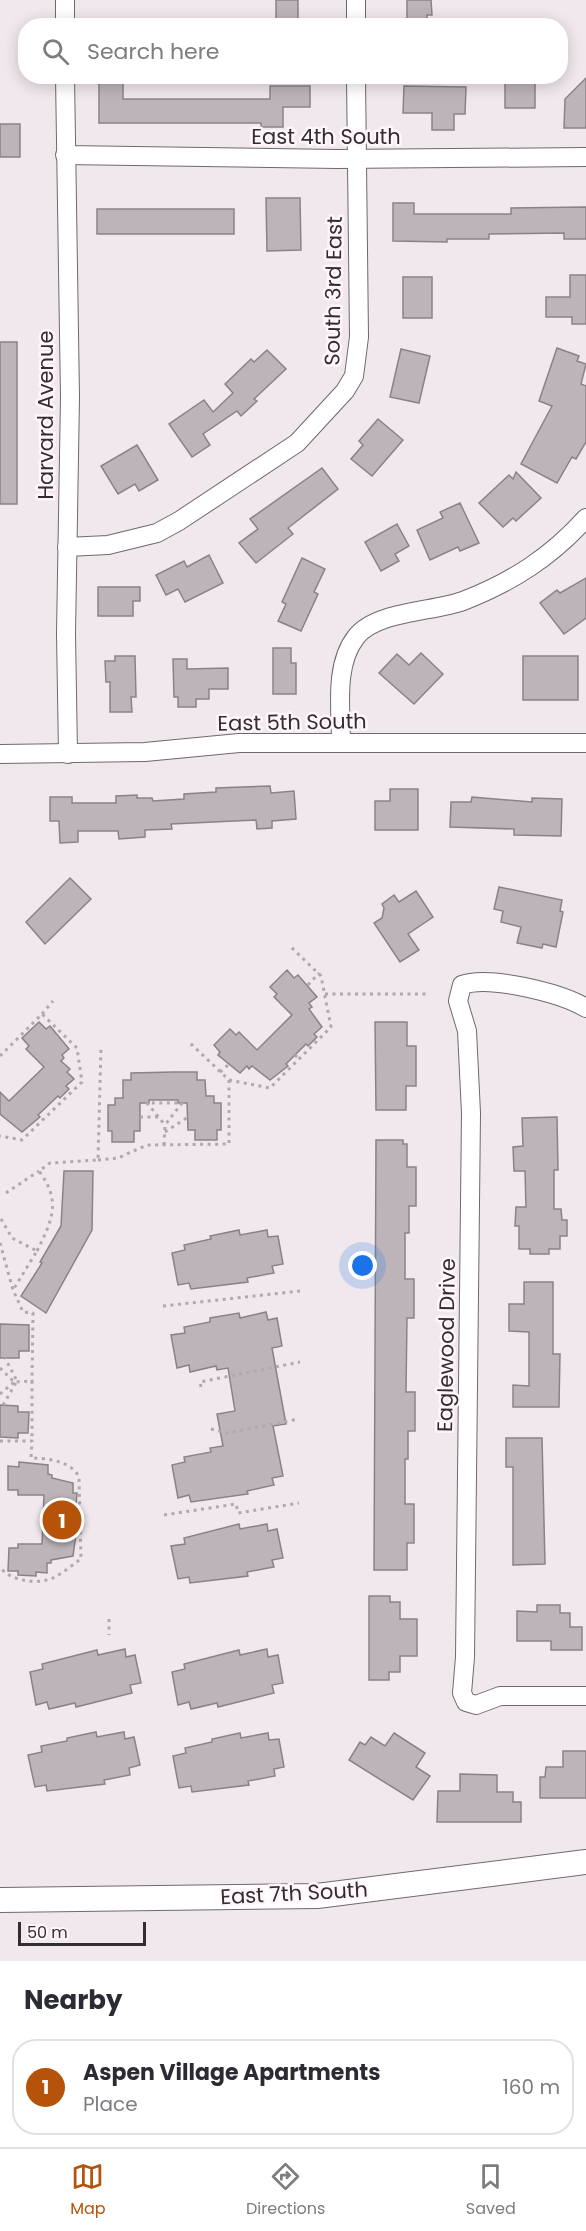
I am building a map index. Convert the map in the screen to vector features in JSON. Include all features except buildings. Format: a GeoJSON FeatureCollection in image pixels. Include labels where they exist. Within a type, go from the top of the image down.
{"type":"FeatureCollection","features":[{"type":"Feature","properties":{"kind":"street"},"geometry":{"type":"LineString","coordinates":[[65,0],[65,18]]}},
{"type":"Feature","properties":{"kind":"street"},"geometry":{"type":"LineString","coordinates":[[356,0],[356,18]]}},
{"type":"Feature","properties":{"kind":"street","name":"Harvard Avenue"},"geometry":{"type":"LineString","coordinates":[[65,84],[70,397],[67,547],[68,754]]}},
{"type":"Feature","properties":{"kind":"street","name":"South 3rd East"},"geometry":{"type":"LineString","coordinates":[[67,547],[108,544],[144,537],[179,521],[297,443],[345,391],[354,376],[358,347],[356,84]]}},
{"type":"Feature","properties":{"kind":"street","name":"East 4th South"},"geometry":{"type":"LineString","coordinates":[[65,155],[357,159],[586,157]]}},
{"type":"Feature","properties":{"kind":"street"},"geometry":{"type":"LineString","coordinates":[[341,743],[343,662],[356,636],[364,629],[393,616],[461,602],[490,589],[528,569],[562,545],[586,518]]}},
{"type":"Feature","properties":{"kind":"street","name":"East 5th South"},"geometry":{"type":"LineString","coordinates":[[0,754],[145,752],[239,743],[586,743]]}},
{"type":"Feature","properties":{"kind":"street","name":"Eaglewood Drive"},"geometry":{"type":"LineString","coordinates":[[586,1008],[571,999],[535,989],[474,981],[463,984],[458,1001],[467,1031],[471,1113],[465,1657],[462,1693],[466,1702],[476,1706],[500,1696],[586,1696]]}},
{"type":"Feature","properties":{"kind":"street","name":"East 7th South"},"geometry":{"type":"LineString","coordinates":[[0,1900],[317,1896],[586,1862]]}},
{"type":"Feature","properties":{"kind":"path"},"geometry":{"type":"LineString","coordinates":[[190,1043],[229,1080],[270,1088],[331,1027],[319,973],[290,946]]}},
{"type":"Feature","properties":{"kind":"path"},"geometry":{"type":"LineString","coordinates":[[308,985],[319,973]]}},
{"type":"Feature","properties":{"kind":"path"},"geometry":{"type":"LineString","coordinates":[[325,994],[428,994]]}},
{"type":"Feature","properties":{"kind":"path"},"geometry":{"type":"LineString","coordinates":[[0,1056],[53,1001]]}},
{"type":"Feature","properties":{"kind":"path"},"geometry":{"type":"LineString","coordinates":[[0,1136],[22,1140],[82,1082],[77,1048],[42,1014]]}},
{"type":"Feature","properties":{"kind":"path"},"geometry":{"type":"LineString","coordinates":[[98,1160],[101,1047]]}},
{"type":"Feature","properties":{"kind":"path"},"geometry":{"type":"LineString","coordinates":[[295,1055],[299,1059]]}},
{"type":"Feature","properties":{"kind":"path"},"geometry":{"type":"LineString","coordinates":[[220,1072],[228,1065]]}},
{"type":"Feature","properties":{"kind":"path"},"geometry":{"type":"LineString","coordinates":[[6,1193],[50,1163],[118,1158],[147,1145],[229,1144],[229,1080]]}},
{"type":"Feature","properties":{"kind":"path"},"geometry":{"type":"LineString","coordinates":[[164,1145],[165,1125],[182,1104],[147,1104],[165,1125]]}},
{"type":"Feature","properties":{"kind":"path"},"geometry":{"type":"LineString","coordinates":[[140,1117],[158,1117]]}},
{"type":"Feature","properties":{"kind":"path"},"geometry":{"type":"LineString","coordinates":[[165,1132],[188,1117]]}},
{"type":"Feature","properties":{"kind":"path"},"geometry":{"type":"LineString","coordinates":[[13,1290],[37,1251],[51,1222],[51,1188],[39,1170]]}},
{"type":"Feature","properties":{"kind":"path"},"geometry":{"type":"LineString","coordinates":[[1,1219],[12,1238],[37,1251]]}},
{"type":"Feature","properties":{"kind":"path"},"geometry":{"type":"LineString","coordinates":[[0,1243],[13,1290],[23,1312],[33,1313],[31,1458],[50,1458],[76,1472],[79,1477],[81,1559],[51,1579],[16,1580],[5,1574],[0,1567]]}},
{"type":"Feature","properties":{"kind":"path"},"geometry":{"type":"LineString","coordinates":[[163,1306],[300,1291]]}},
{"type":"Feature","properties":{"kind":"path"},"geometry":{"type":"LineString","coordinates":[[5,1358],[16,1382]]}},
{"type":"Feature","properties":{"kind":"path"},"geometry":{"type":"LineString","coordinates":[[201,1387],[200,1382],[300,1362]]}},
{"type":"Feature","properties":{"kind":"path"},"geometry":{"type":"LineString","coordinates":[[0,1368],[16,1382]]}},
{"type":"Feature","properties":{"kind":"path"},"geometry":{"type":"LineString","coordinates":[[0,1394],[16,1382],[32,1381]]}},
{"type":"Feature","properties":{"kind":"path"},"geometry":{"type":"LineString","coordinates":[[3,1406],[16,1382]]}},
{"type":"Feature","properties":{"kind":"path"},"geometry":{"type":"LineString","coordinates":[[211,1429],[227,1433],[299,1419]]}},
{"type":"Feature","properties":{"kind":"path"},"geometry":{"type":"LineString","coordinates":[[0,1441],[32,1441]]}},
{"type":"Feature","properties":{"kind":"path"},"geometry":{"type":"LineString","coordinates":[[164,1515],[236,1504],[238,1513],[299,1503]]}},
{"type":"Feature","properties":{"kind":"path"},"geometry":{"type":"LineString","coordinates":[[109,1619],[109,1635]]}},
{"type":"Feature","properties":{"kind":"place","name":"Aspen Village Apartments"},"geometry":{"type":"Point","coordinates":[62,1520]}}]}
